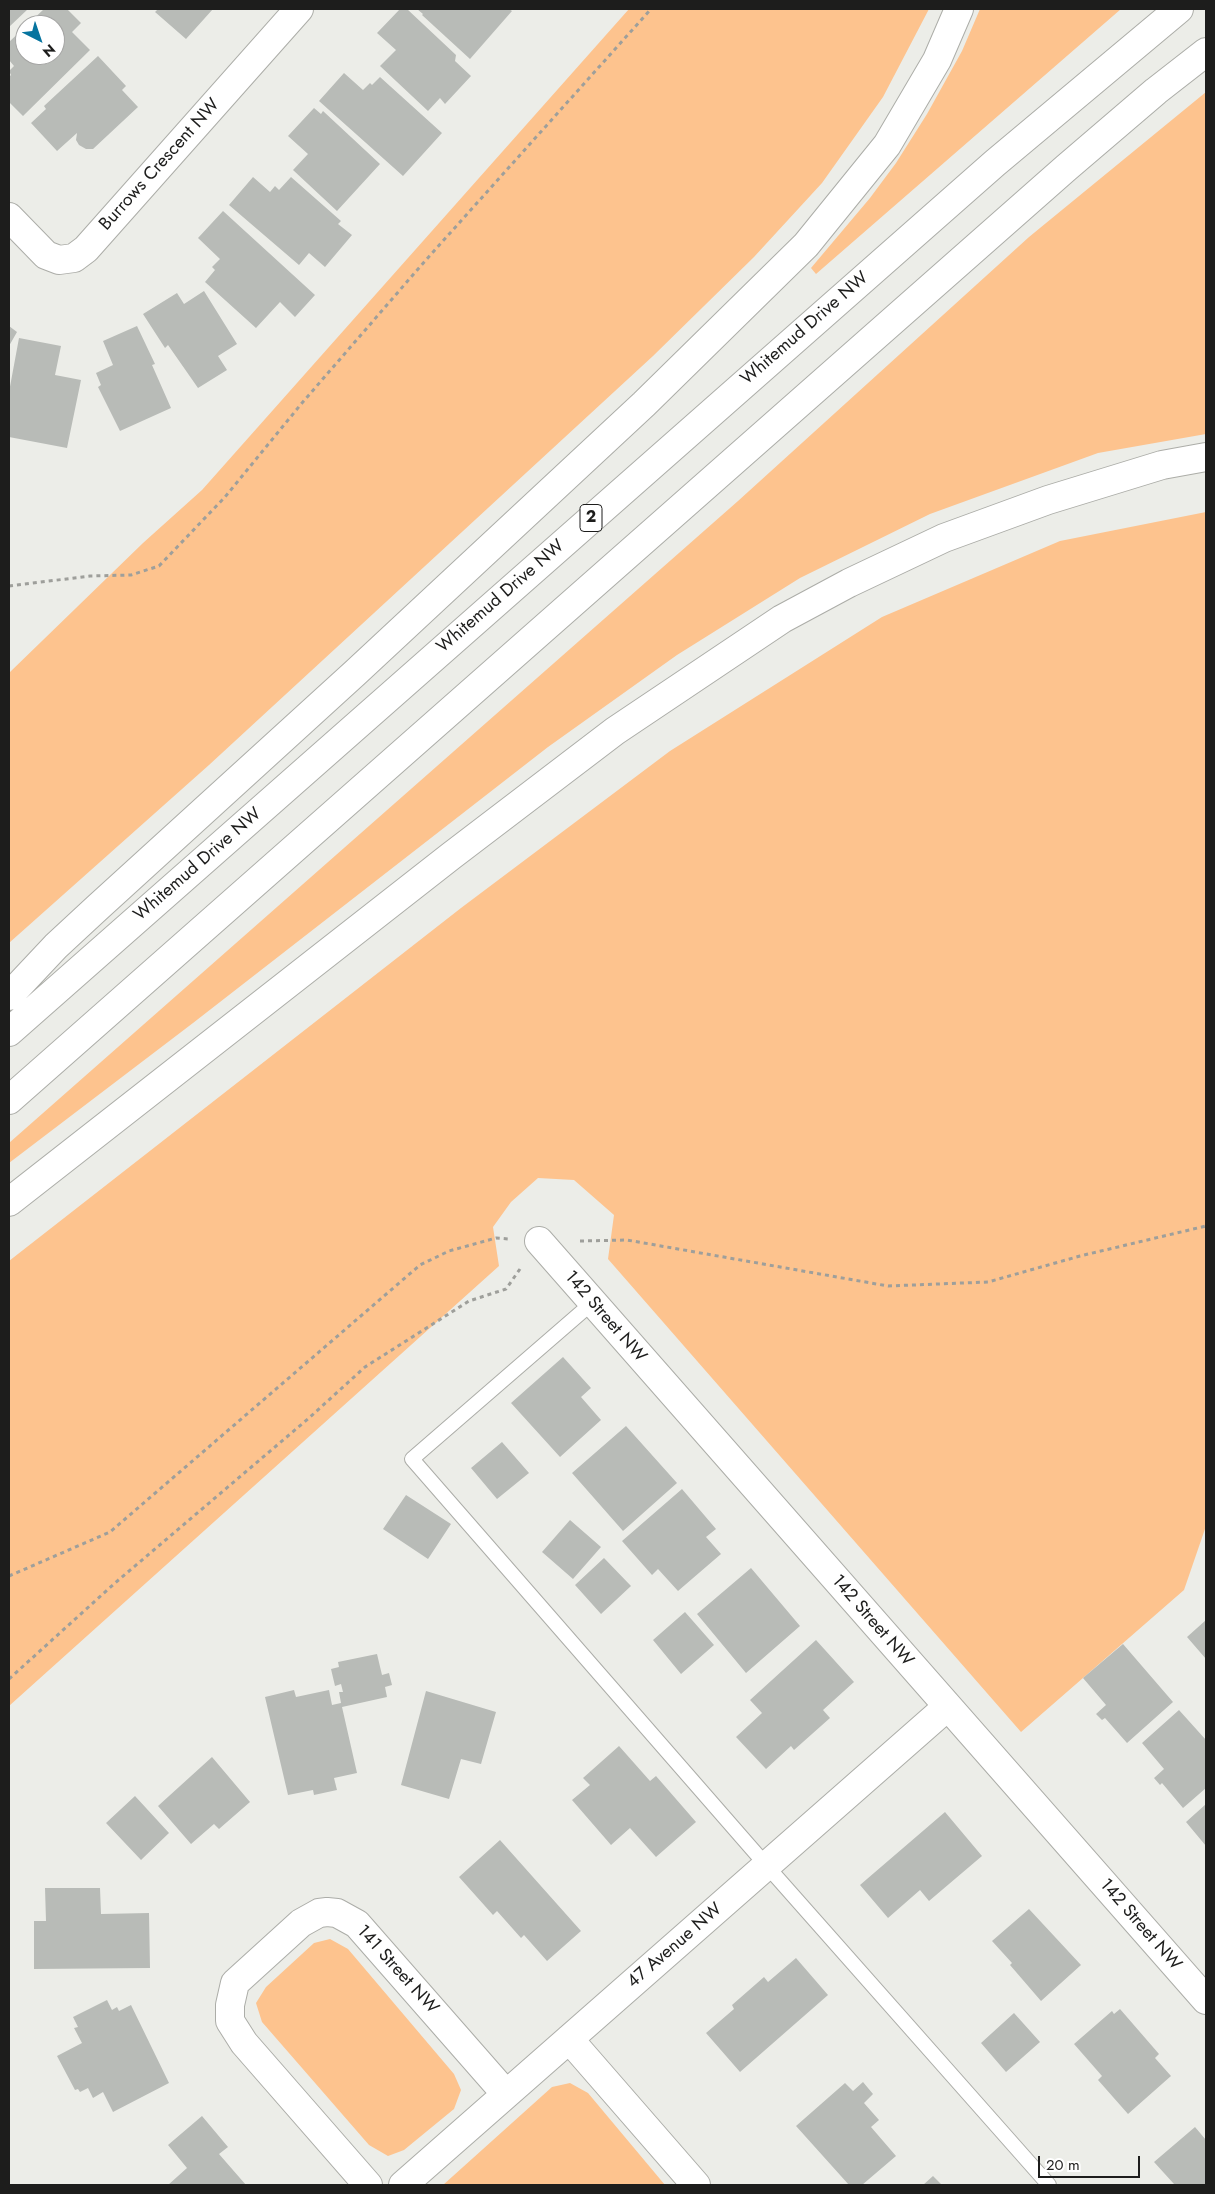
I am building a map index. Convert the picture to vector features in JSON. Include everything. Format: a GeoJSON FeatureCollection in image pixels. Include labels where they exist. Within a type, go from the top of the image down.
{"type":"FeatureCollection","features":[{"type":"Feature","properties":{"kind":"main road","name":"Burrows Crescent NW"},"geometry":{"type":"LineString","coordinates":[[9,216],[46,255],[59,260],[74,258],[86,248],[299,9]]}},
{"type":"Feature","properties":{"kind":"main road"},"geometry":{"type":"LineString","coordinates":[[9,996],[56,946],[355,673],[644,404],[806,244],[887,145],[937,60],[959,9]]}},
{"type":"Feature","properties":{"kind":"main road","name":"Whitemud Drive NW"},"geometry":{"type":"LineString","coordinates":[[9,1032],[980,176],[1179,9]]}},
{"type":"Feature","properties":{"kind":"main road"},"geometry":{"type":"LineString","coordinates":[[9,1100],[1066,168],[1156,91],[1206,52]]}},
{"type":"Feature","properties":{"kind":"main road"},"geometry":{"type":"LineString","coordinates":[[9,1202],[335,946],[615,731],[782,619],[849,583],[944,538],[1048,500],[1162,465],[1206,457]]}},
{"type":"Feature","properties":{"kind":"main road","name":"142 Street NW"},"geometry":{"type":"LineString","coordinates":[[539,1241],[1206,2000]]}},
{"type":"Feature","properties":{"kind":"main road","name":"47 Avenue NW"},"geometry":{"type":"LineString","coordinates":[[403,2185],[947,1707]]}},
{"type":"Feature","properties":{"kind":"main road","name":"141 Street NW"},"geometry":{"type":"LineString","coordinates":[[368,2185],[244,2043],[230,2021],[231,1994],[235,1983],[301,1923],[319,1913],[327,1912],[337,1913],[357,1924],[506,2094]]}},
{"type":"Feature","properties":{"kind":"main road"},"geometry":{"type":"LineString","coordinates":[[569,2039],[696,2185]]}},
{"type":"Feature","properties":{"kind":"lane"},"geometry":{"type":"LineString","coordinates":[[592,1303],[412,1459],[766,1865],[1049,2185]]}},
{"type":"Feature","properties":{"kind":"path"},"geometry":{"type":"LineString","coordinates":[[9,586],[90,576],[131,574],[159,566],[225,497],[302,403],[412,276],[651,9]]}},
{"type":"Feature","properties":{"kind":"path"},"geometry":{"type":"LineString","coordinates":[[9,1576],[110,1532],[427,1260],[449,1251],[496,1238],[539,1241],[627,1240],[888,1286],[988,1282],[1080,1256],[1206,1226]]}},
{"type":"Feature","properties":{"kind":"path"},"geometry":{"type":"LineString","coordinates":[[9,1679],[122,1577],[309,1418],[365,1367],[470,1301],[506,1289],[539,1241]]}},
{"type":"Feature","properties":{"kind":"shaded area"},"geometry":{"type":"Polygon","coordinates":[[[629,9],[929,9],[883,97],[822,183],[754,257],[653,356],[209,765],[9,943],[9,673],[143,543],[202,490],[629,9]]]}},
{"type":"Feature","properties":{"kind":"shaded area"},"geometry":{"type":"Polygon","coordinates":[[[980,9],[1121,9],[816,274],[811,268],[870,198],[896,163],[927,114],[962,51],[980,9]]]}},
{"type":"Feature","properties":{"kind":"shaded area"},"geometry":{"type":"Polygon","coordinates":[[[1206,92],[1206,434],[1098,453],[930,514],[800,578],[677,655],[548,747],[193,1023],[9,1163],[9,1143],[738,501],[1029,237],[1206,92]]]}},
{"type":"Feature","properties":{"kind":"shaded area"},"geometry":{"type":"Polygon","coordinates":[[[1206,512],[1206,1526],[1184,1590],[1021,1732],[608,1259],[614,1215],[574,1180],[538,1178],[511,1202],[493,1227],[499,1266],[9,1706],[9,1261],[461,908],[670,751],[882,617],[1060,541],[1206,512]]]}},
{"type":"Feature","properties":{"kind":"shaded area"},"geometry":{"type":"Polygon","coordinates":[[[330,1939],[348,1949],[454,2074],[461,2090],[454,2109],[404,2150],[388,2156],[369,2145],[262,2022],[256,2003],[266,1987],[314,1943],[330,1939]]]}},
{"type":"Feature","properties":{"kind":"shaded area"},"geometry":{"type":"Polygon","coordinates":[[[570,2083],[588,2093],[665,2185],[443,2185],[552,2087],[570,2083]]]}},
{"type":"Feature","properties":{"kind":"building"},"geometry":{"type":"Polygon","coordinates":[[[9,9],[28,9],[22,15],[15,15],[15,21],[9,27],[9,9]]]}},
{"type":"Feature","properties":{"kind":"building"},"geometry":{"type":"Polygon","coordinates":[[[44,9],[67,9],[81,23],[72,32],[90,50],[23,116],[9,102],[9,77],[11,75],[9,71],[14,66],[9,60],[9,42],[15,36],[15,65],[65,65],[65,15],[38,15],[44,9]]]}},
{"type":"Feature","properties":{"kind":"building"},"geometry":{"type":"Polygon","coordinates":[[[158,9],[213,9],[186,39],[155,12],[158,9]]]}},
{"type":"Feature","properties":{"kind":"building"},"geometry":{"type":"Polygon","coordinates":[[[400,9],[407,9],[456,55],[455,61],[471,76],[445,104],[440,98],[428,111],[380,66],[396,50],[377,33],[400,9]]]}},
{"type":"Feature","properties":{"kind":"building"},"geometry":{"type":"Polygon","coordinates":[[[417,9],[509,9],[512,11],[470,59],[417,9]]]}},
{"type":"Feature","properties":{"kind":"building"},"geometry":{"type":"Polygon","coordinates":[[[98,56],[126,86],[122,90],[138,107],[93,149],[86,149],[79,145],[76,140],[77,133],[57,151],[31,123],[46,109],[44,106],[98,56]]]}},
{"type":"Feature","properties":{"kind":"building"},"geometry":{"type":"Polygon","coordinates":[[[344,73],[363,90],[380,77],[442,133],[403,176],[319,101],[344,73]]]}},
{"type":"Feature","properties":{"kind":"building"},"geometry":{"type":"Polygon","coordinates":[[[314,108],[321,114],[323,111],[380,164],[337,211],[293,170],[308,154],[288,136],[314,108]]]}},
{"type":"Feature","properties":{"kind":"building"},"geometry":{"type":"Polygon","coordinates":[[[253,177],[270,192],[275,186],[279,190],[291,177],[341,221],[338,224],[352,235],[325,267],[309,253],[299,265],[229,205],[253,177]]]}},
{"type":"Feature","properties":{"kind":"building"},"geometry":{"type":"Polygon","coordinates":[[[223,211],[315,295],[295,317],[280,302],[256,328],[205,282],[215,270],[212,267],[220,259],[198,238],[223,211]]]}},
{"type":"Feature","properties":{"kind":"building"},"geometry":{"type":"Polygon","coordinates":[[[204,291],[237,344],[218,356],[227,370],[198,388],[168,345],[165,348],[143,314],[177,293],[184,304],[204,291]]]}},
{"type":"Feature","properties":{"kind":"building"},"geometry":{"type":"Polygon","coordinates":[[[9,326],[17,332],[9,346],[9,326]]]}},
{"type":"Feature","properties":{"kind":"building"},"geometry":{"type":"Polygon","coordinates":[[[137,326],[155,364],[152,365],[171,408],[120,431],[98,387],[101,385],[96,373],[113,365],[103,341],[137,326]]]}},
{"type":"Feature","properties":{"kind":"building"},"geometry":{"type":"Polygon","coordinates":[[[19,338],[61,346],[55,375],[81,380],[67,448],[9,437],[9,392],[19,338]]]}},
{"type":"Feature","properties":{"kind":"building"},"geometry":{"type":"Polygon","coordinates":[[[563,1357],[591,1388],[581,1397],[601,1420],[560,1457],[511,1403],[563,1357]]]}},
{"type":"Feature","properties":{"kind":"building"},"geometry":{"type":"Polygon","coordinates":[[[626,1426],[677,1483],[623,1531],[572,1473],[626,1426]]]}},
{"type":"Feature","properties":{"kind":"building"},"geometry":{"type":"Polygon","coordinates":[[[502,1442],[529,1473],[497,1499],[471,1468],[502,1442]]]}},
{"type":"Feature","properties":{"kind":"building"},"geometry":{"type":"Polygon","coordinates":[[[682,1489],[716,1529],[706,1537],[721,1554],[678,1591],[658,1569],[652,1575],[622,1541],[682,1489]]]}},
{"type":"Feature","properties":{"kind":"building"},"geometry":{"type":"Polygon","coordinates":[[[406,1495],[451,1524],[428,1559],[383,1529],[406,1495]]]}},
{"type":"Feature","properties":{"kind":"building"},"geometry":{"type":"Polygon","coordinates":[[[570,1520],[601,1547],[573,1579],[542,1552],[570,1520]]]}},
{"type":"Feature","properties":{"kind":"building"},"geometry":{"type":"Polygon","coordinates":[[[604,1558],[631,1586],[601,1614],[575,1585],[604,1558]]]}},
{"type":"Feature","properties":{"kind":"building"},"geometry":{"type":"Polygon","coordinates":[[[751,1568],[800,1626],[746,1673],[697,1614],[751,1568]]]}},
{"type":"Feature","properties":{"kind":"building"},"geometry":{"type":"Polygon","coordinates":[[[685,1612],[714,1645],[681,1674],[653,1640],[685,1612]]]}},
{"type":"Feature","properties":{"kind":"building"},"geometry":{"type":"Polygon","coordinates":[[[1206,1620],[1206,1659],[1187,1637],[1206,1620]]]}},
{"type":"Feature","properties":{"kind":"building"},"geometry":{"type":"Polygon","coordinates":[[[816,1640],[854,1682],[823,1710],[830,1718],[794,1750],[791,1746],[766,1769],[736,1737],[762,1713],[750,1700],[816,1640]]]}},
{"type":"Feature","properties":{"kind":"building"},"geometry":{"type":"Polygon","coordinates":[[[1123,1644],[1173,1702],[1127,1743],[1105,1718],[1102,1720],[1096,1714],[1106,1705],[1083,1678],[1123,1644]]]}},
{"type":"Feature","properties":{"kind":"building"},"geometry":{"type":"Polygon","coordinates":[[[377,1654],[382,1675],[389,1673],[392,1685],[385,1687],[387,1697],[342,1707],[357,1773],[334,1778],[337,1790],[314,1795],[313,1790],[288,1795],[265,1697],[294,1690],[296,1697],[329,1690],[332,1705],[341,1703],[339,1692],[343,1692],[341,1684],[335,1686],[331,1669],[339,1667],[338,1662],[377,1654]]]}},
{"type":"Feature","properties":{"kind":"building"},"geometry":{"type":"Polygon","coordinates":[[[426,1691],[496,1712],[481,1764],[461,1759],[449,1799],[401,1785],[426,1691]]]}},
{"type":"Feature","properties":{"kind":"building"},"geometry":{"type":"Polygon","coordinates":[[[1179,1710],[1206,1740],[1206,1788],[1183,1808],[1162,1783],[1160,1785],[1154,1778],[1164,1769],[1142,1743],[1179,1710]]]}},
{"type":"Feature","properties":{"kind":"building"},"geometry":{"type":"Polygon","coordinates":[[[619,1746],[650,1781],[656,1776],[696,1822],[656,1857],[630,1828],[611,1845],[572,1800],[590,1785],[583,1778],[619,1746]]]}},
{"type":"Feature","properties":{"kind":"building"},"geometry":{"type":"Polygon","coordinates":[[[212,1757],[250,1802],[219,1829],[214,1824],[191,1844],[158,1806],[212,1757]]]}},
{"type":"Feature","properties":{"kind":"building"},"geometry":{"type":"Polygon","coordinates":[[[135,1796],[169,1833],[141,1860],[106,1823],[135,1796]]]}},
{"type":"Feature","properties":{"kind":"building"},"geometry":{"type":"Polygon","coordinates":[[[1206,1804],[1206,1846],[1186,1822],[1206,1804]]]}},
{"type":"Feature","properties":{"kind":"building"},"geometry":{"type":"Polygon","coordinates":[[[945,1812],[982,1856],[929,1901],[920,1890],[888,1918],[860,1885],[945,1812]]]}},
{"type":"Feature","properties":{"kind":"building"},"geometry":{"type":"Polygon","coordinates":[[[500,1840],[581,1931],[547,1961],[524,1935],[521,1938],[497,1911],[493,1915],[459,1877],[500,1840]]]}},
{"type":"Feature","properties":{"kind":"building"},"geometry":{"type":"Polygon","coordinates":[[[45,1888],[100,1888],[101,1914],[149,1913],[150,1968],[34,1969],[34,1921],[46,1921],[45,1888]]]}},
{"type":"Feature","properties":{"kind":"building"},"geometry":{"type":"Polygon","coordinates":[[[1029,1909],[1081,1965],[1041,2001],[1010,1965],[1012,1963],[992,1941],[1029,1909]]]}},
{"type":"Feature","properties":{"kind":"building"},"geometry":{"type":"Polygon","coordinates":[[[796,1958],[828,1995],[740,2072],[706,2033],[734,2009],[732,2005],[764,1977],[768,1982],[796,1958]]]}},
{"type":"Feature","properties":{"kind":"building"},"geometry":{"type":"Polygon","coordinates":[[[107,2000],[112,2010],[117,2007],[119,2011],[131,2005],[169,2083],[113,2112],[103,2092],[93,2098],[88,2088],[80,2092],[78,2089],[75,2090],[57,2056],[82,2043],[74,2028],[78,2027],[73,2017],[107,2000]]]}},
{"type":"Feature","properties":{"kind":"building"},"geometry":{"type":"Polygon","coordinates":[[[1120,2009],[1159,2054],[1155,2058],[1171,2076],[1128,2114],[1098,2080],[1102,2076],[1074,2044],[1112,2011],[1114,2014],[1120,2009]]]}},
{"type":"Feature","properties":{"kind":"building"},"geometry":{"type":"Polygon","coordinates":[[[1014,2013],[1040,2042],[1006,2072],[981,2043],[1014,2013]]]}},
{"type":"Feature","properties":{"kind":"building"},"geometry":{"type":"Polygon","coordinates":[[[863,2082],[873,2094],[864,2103],[879,2120],[871,2127],[896,2156],[862,2185],[849,2185],[796,2126],[845,2083],[853,2091],[863,2082]]]}},
{"type":"Feature","properties":{"kind":"building"},"geometry":{"type":"Polygon","coordinates":[[[202,2116],[228,2147],[219,2154],[246,2185],[168,2185],[187,2168],[168,2145],[202,2116]]]}},
{"type":"Feature","properties":{"kind":"building"},"geometry":{"type":"Polygon","coordinates":[[[1195,2127],[1206,2140],[1206,2185],[1172,2185],[1174,2184],[1154,2162],[1195,2127]]]}},
{"type":"Feature","properties":{"kind":"building"},"geometry":{"type":"Polygon","coordinates":[[[933,2176],[942,2185],[923,2185],[933,2176]]]}}]}
